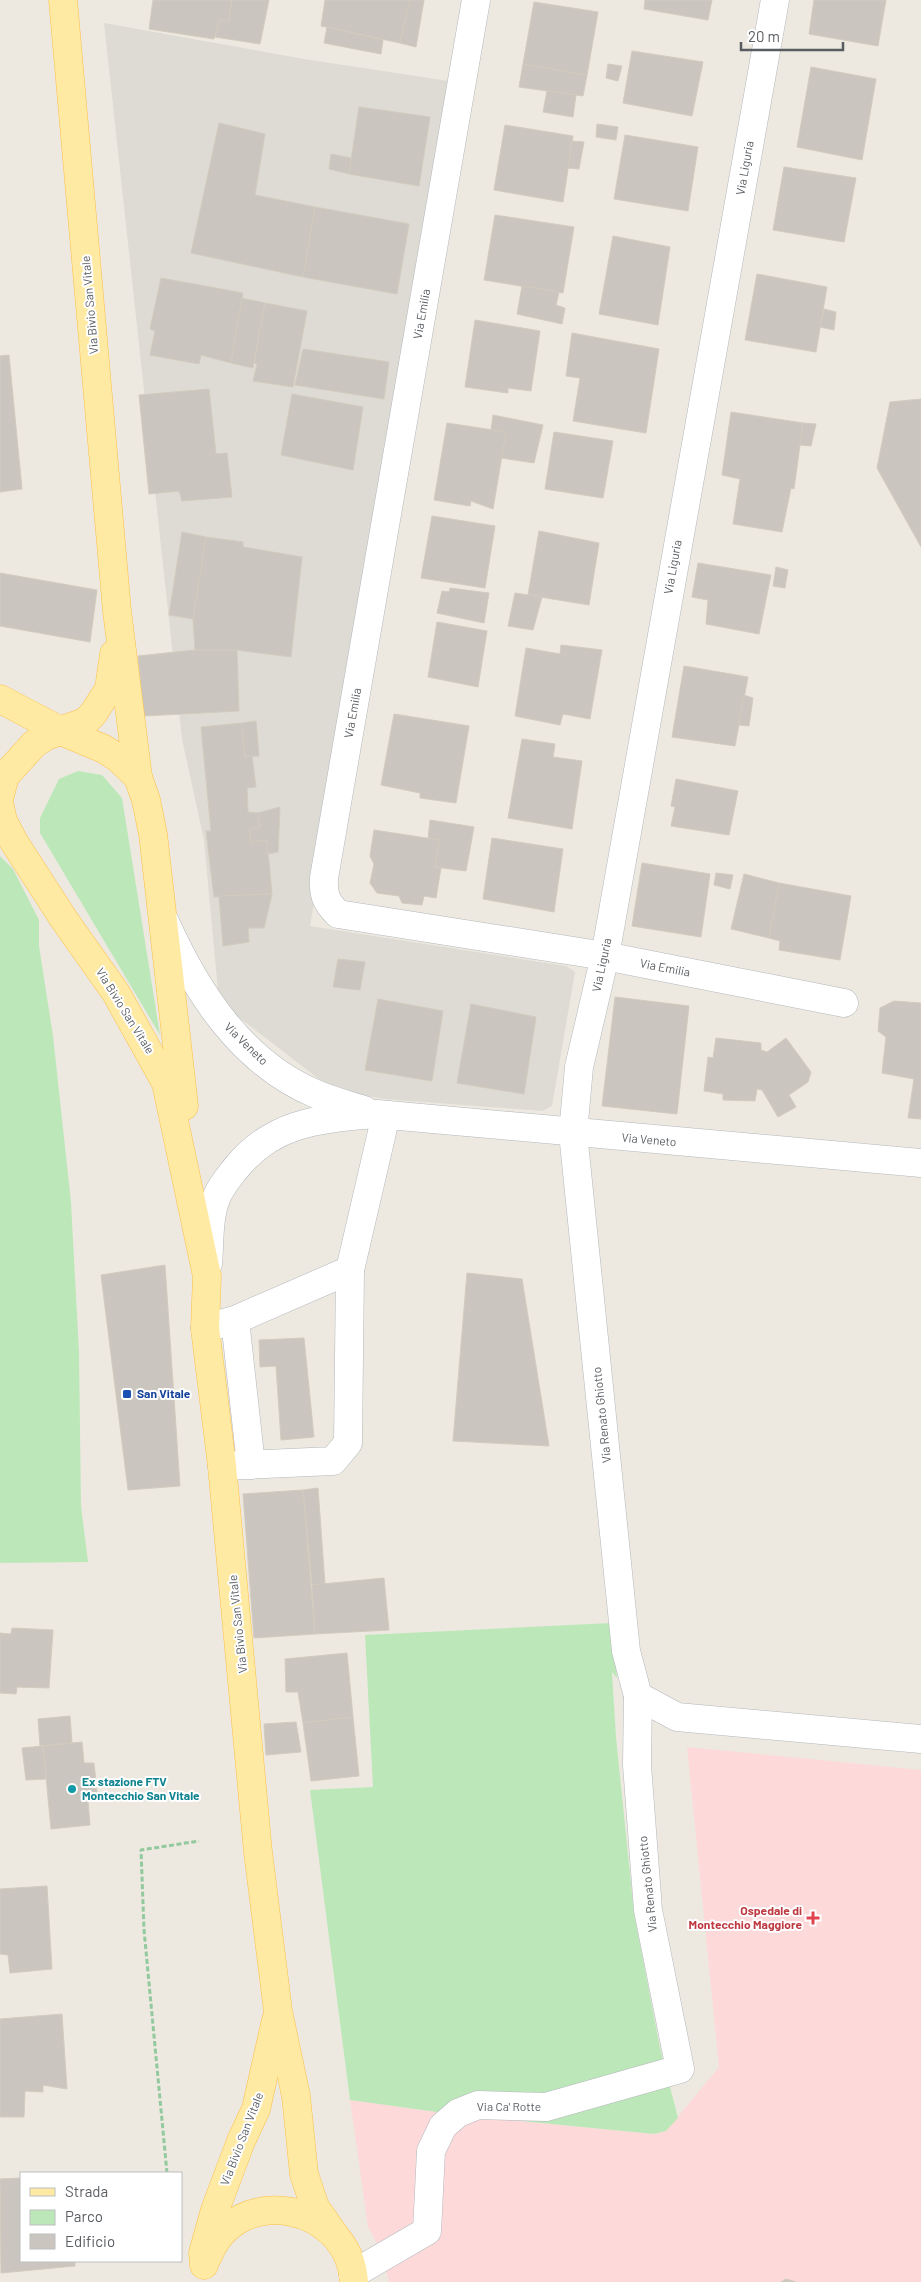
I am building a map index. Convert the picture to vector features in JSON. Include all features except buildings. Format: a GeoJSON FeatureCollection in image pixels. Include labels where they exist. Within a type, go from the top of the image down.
{"type":"FeatureCollection","features":[{"type":"Feature","properties":{"kind":"main road","name":"Via Bivio San Vitale"},"geometry":{"type":"LineString","coordinates":[[63,0],[117,610],[138,777],[146,800],[153,834],[198,1238]]}},
{"type":"Feature","properties":{"kind":"main road","name":"Via Bivio San Vitale"},"geometry":{"type":"LineString","coordinates":[[0,795],[6,776],[34,744],[86,722],[109,689],[117,610]]}},
{"type":"Feature","properties":{"kind":"main road"},"geometry":{"type":"LineString","coordinates":[[0,699],[61,731],[104,749],[138,777]]}},
{"type":"Feature","properties":{"kind":"main road","name":"Via Bivio San Vitale"},"geometry":{"type":"LineString","coordinates":[[0,807],[3,821],[14,842],[63,918],[116,993],[166,1083],[206,1276],[205,1328],[222,1466],[258,1852],[278,2011],[296,2096],[304,2174],[315,2207],[349,2258],[353,2278]]}},
{"type":"Feature","properties":{"kind":"main road"},"geometry":{"type":"LineString","coordinates":[[0,820],[14,842]]}},
{"type":"Feature","properties":{"kind":"main road","name":"Via Bivio San Vitale"},"geometry":{"type":"LineString","coordinates":[[203,2273],[203,2253],[215,2210],[258,2101],[278,2011]]}},
{"type":"Feature","properties":{"kind":"main road","name":"Via Bivio San Vitale"},"geometry":{"type":"LineString","coordinates":[[203,2273],[217,2240],[228,2228],[256,2213],[286,2210],[304,2214],[315,2219],[334,2234]]}},
{"type":"Feature","properties":{"kind":"street","name":"Via Emilia"},"geometry":{"type":"LineString","coordinates":[[476,0],[326,869],[324,893],[327,904],[338,914],[605,956],[844,1003]]}},
{"type":"Feature","properties":{"kind":"street","name":"Via Liguria"},"geometry":{"type":"LineString","coordinates":[[573,1133],[579,1067],[605,956],[775,0]]}},
{"type":"Feature","properties":{"kind":"street","name":"Via Veneto"},"geometry":{"type":"LineString","coordinates":[[164,920],[181,958],[213,1010],[263,1062],[286,1078],[315,1094],[382,1114]]}},
{"type":"Feature","properties":{"kind":"street","name":"Via Veneto"},"geometry":{"type":"LineString","coordinates":[[206,1276],[211,1224],[217,1196],[225,1181],[244,1158],[259,1144],[290,1127],[331,1118],[382,1114],[573,1133],[921,1163]]}},
{"type":"Feature","properties":{"kind":"street"},"geometry":{"type":"LineString","coordinates":[[222,1466],[332,1460],[348,1443],[350,1270],[382,1114]]}},
{"type":"Feature","properties":{"kind":"street","name":"Via Renato Ghiotto"},"geometry":{"type":"LineString","coordinates":[[573,1133],[626,1651],[638,1696],[638,1765],[648,1910],[680,2070]]}},
{"type":"Feature","properties":{"kind":"street"},"geometry":{"type":"LineString","coordinates":[[205,1328],[234,1320],[350,1270]]}},
{"type":"Feature","properties":{"kind":"street"},"geometry":{"type":"LineString","coordinates":[[234,1320],[251,1465]]}},
{"type":"Feature","properties":{"kind":"street"},"geometry":{"type":"LineString","coordinates":[[638,1696],[677,1718],[921,1739]]}},
{"type":"Feature","properties":{"kind":"street","name":"Via Ca' Rotte"},"geometry":{"type":"LineString","coordinates":[[353,2278],[427,2231],[431,2151],[443,2126],[458,2113],[478,2105],[546,2108],[680,2070]]}},
{"type":"Feature","properties":{"kind":"path"},"geometry":{"type":"LineString","coordinates":[[167,2172],[144,1930],[141,1850],[199,1841]]}},
{"type":"Feature","properties":{"kind":"shaded area"},"geometry":{"type":"Polygon","coordinates":[[[104,23],[304,59],[455,82],[310,926],[566,966],[575,972],[552,1106],[543,1111],[384,1099],[333,1090],[219,1002],[204,840],[182,739],[104,23]]]}},
{"type":"Feature","properties":{"kind":"shaded area","name":"Ospedale di Montecchio Maggiore"},"geometry":{"type":"Polygon","coordinates":[[[687,1747],[921,1770],[921,2282],[389,2282],[380,2249],[368,2227],[350,2100],[459,2115],[654,2134],[666,2131],[719,2067],[687,1747]]]}},
{"type":"Feature","properties":{"kind":"green space"},"geometry":{"type":"Polygon","coordinates":[[[78,771],[102,775],[122,798],[160,1035],[40,833],[40,818],[59,779],[78,771]]]}},
{"type":"Feature","properties":{"kind":"green space"},"geometry":{"type":"Polygon","coordinates":[[[0,856],[13,869],[39,920],[39,946],[53,1036],[71,1202],[79,1352],[81,1506],[88,1562],[0,1563],[0,856]]]}},
{"type":"Feature","properties":{"kind":"green space"},"geometry":{"type":"Polygon","coordinates":[[[611,1623],[617,1678],[612,1672],[616,1737],[634,1913],[660,2048],[678,2118],[666,2131],[654,2134],[459,2115],[350,2100],[310,1790],[373,1787],[365,1635],[611,1623]]]}},
{"type":"Feature","properties":{"kind":"place","name":"San Vitale"},"geometry":{"type":"Point","coordinates":[127,1394]}},
{"type":"Feature","properties":{"kind":"place","name":"Ex stazione FTV Montecchio San Vitale"},"geometry":{"type":"Point","coordinates":[72,1789]}},
{"type":"Feature","properties":{"kind":"place","name":"Ospedale di Montecchio Maggiore"},"geometry":{"type":"Point","coordinates":[813,1918]}}]}
